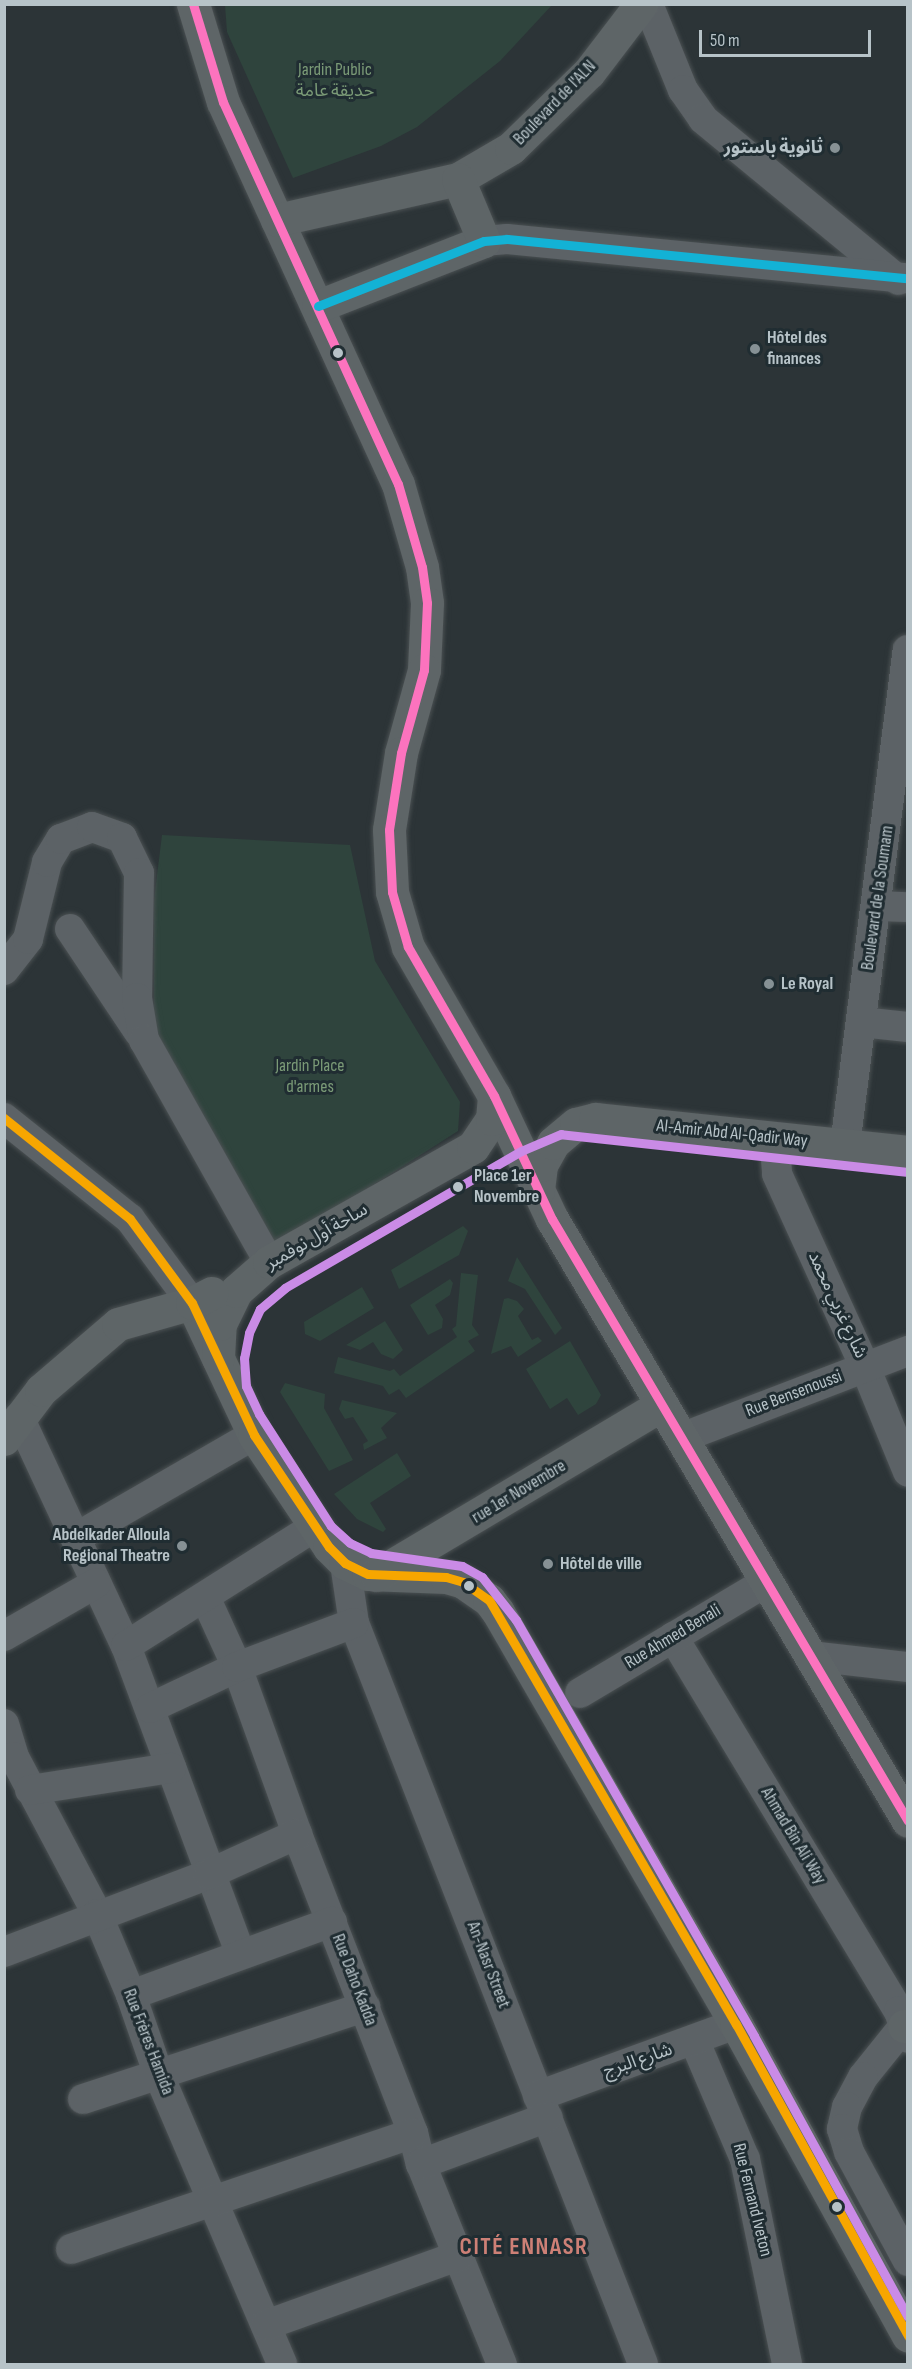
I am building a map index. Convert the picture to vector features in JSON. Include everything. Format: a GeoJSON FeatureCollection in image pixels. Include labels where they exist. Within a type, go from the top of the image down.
{"type":"FeatureCollection","features":[{"type":"Feature","properties":{"kind":"main road"},"geometry":{"type":"LineString","coordinates":[[193,4],[223,102],[398,484],[422,567],[427,603],[424,670],[392,793],[389,830],[392,892],[408,947],[494,1096],[538,1190],[660,1406],[908,1821]]}},
{"type":"Feature","properties":{"kind":"main road","name":"Boulevard de l'ALN"},"geometry":{"type":"LineString","coordinates":[[277,220],[458,179],[511,148],[548,116],[589,72],[641,4]]}},
{"type":"Feature","properties":{"kind":"main road"},"geometry":{"type":"LineString","coordinates":[[318,306],[484,241],[458,179]]}},
{"type":"Feature","properties":{"kind":"main road","name":"ساحة أول نوفمبر"},"geometry":{"type":"LineString","coordinates":[[494,1096],[492,1119],[486,1132],[453,1160],[269,1262],[236,1291],[226,1306],[218,1334],[218,1363],[254,1435],[313,1528],[345,1563],[376,1575],[446,1577],[463,1582],[489,1600],[736,2024],[908,2336]]}},
{"type":"Feature","properties":{"kind":"main road","name":"Al-Amir Abd Al-Qadir Way"},"geometry":{"type":"LineString","coordinates":[[538,1190],[546,1154],[561,1134],[595,1119],[908,1152]]}},
{"type":"Feature","properties":{"kind":"main road"},"geometry":{"type":"LineString","coordinates":[[12,1428],[41,1390],[118,1324],[192,1303],[269,1262]]}},
{"type":"Feature","properties":{"kind":"main road"},"geometry":{"type":"LineString","coordinates":[[192,1303],[218,1363]]}},
{"type":"Feature","properties":{"kind":"main road","name":"rue 1er Novembre"},"geometry":{"type":"LineString","coordinates":[[376,1575],[660,1406]]}},
{"type":"Feature","properties":{"kind":"street"},"geometry":{"type":"LineString","coordinates":[[648,4],[683,90],[703,119],[904,283]]}},
{"type":"Feature","properties":{"kind":"street"},"geometry":{"type":"LineString","coordinates":[[484,241],[507,239],[904,283]]}},
{"type":"Feature","properties":{"kind":"street","name":"Boulevard de la Soumam"},"geometry":{"type":"LineString","coordinates":[[845,1146],[876,906],[898,815],[908,650]]}},
{"type":"Feature","properties":{"kind":"street"},"geometry":{"type":"LineString","coordinates":[[4,970],[28,939],[47,862],[61,839],[92,827],[108,830],[122,838],[139,873],[137,998],[144,1040]]}},
{"type":"Feature","properties":{"kind":"street"},"geometry":{"type":"LineString","coordinates":[[876,906],[908,907]]}},
{"type":"Feature","properties":{"kind":"street"},"geometry":{"type":"LineString","coordinates":[[70,929],[144,1040],[269,1262]]}},
{"type":"Feature","properties":{"kind":"street"},"geometry":{"type":"LineString","coordinates":[[861,1022],[908,1027]]}},
{"type":"Feature","properties":{"kind":"street"},"geometry":{"type":"LineString","coordinates":[[4,1118],[130,1219],[192,1303]]}},
{"type":"Feature","properties":{"kind":"street","name":"شارع غربي محمد"},"geometry":{"type":"LineString","coordinates":[[774,1137],[777,1174],[865,1367],[908,1472]]}},
{"type":"Feature","properties":{"kind":"street","name":"Rue Bensenoussi"},"geometry":{"type":"LineString","coordinates":[[681,1438],[908,1351]]}},
{"type":"Feature","properties":{"kind":"street"},"geometry":{"type":"LineString","coordinates":[[12,1428],[77,1537],[126,1646],[240,1953]]}},
{"type":"Feature","properties":{"kind":"street"},"geometry":{"type":"LineString","coordinates":[[77,1537],[254,1435]]}},
{"type":"Feature","properties":{"kind":"street"},"geometry":{"type":"LineString","coordinates":[[126,1646],[313,1528]]}},
{"type":"Feature","properties":{"kind":"street","name":"An-Nasr Street"},"geometry":{"type":"LineString","coordinates":[[345,1563],[354,1623],[643,2364]]}},
{"type":"Feature","properties":{"kind":"street","name":"Rue Ahmed Benali"},"geometry":{"type":"LineString","coordinates":[[580,1693],[766,1582]]}},
{"type":"Feature","properties":{"kind":"street"},"geometry":{"type":"LineString","coordinates":[[4,1636],[96,1583]]}},
{"type":"Feature","properties":{"kind":"street","name":"Rue Daho Kadda"},"geometry":{"type":"LineString","coordinates":[[205,1597],[237,1667],[297,1834],[413,2133],[421,2164],[460,2255],[502,2364]]}},
{"type":"Feature","properties":{"kind":"street"},"geometry":{"type":"LineString","coordinates":[[150,1708],[237,1667],[354,1623]]}},
{"type":"Feature","properties":{"kind":"street","name":"Ahmad Bin Ali Way"},"geometry":{"type":"LineString","coordinates":[[673,1637],[899,2011],[906,2030]]}},
{"type":"Feature","properties":{"kind":"street"},"geometry":{"type":"LineString","coordinates":[[810,1656],[908,1667]]}},
{"type":"Feature","properties":{"kind":"street","name":"Rue Frères Hamida"},"geometry":{"type":"LineString","coordinates":[[4,1724],[14,1757],[30,1790],[97,1914],[131,1995],[159,2076],[215,2201],[282,2364]]}},
{"type":"Feature","properties":{"kind":"street"},"geometry":{"type":"LineString","coordinates":[[30,1790],[171,1767]]}},
{"type":"Feature","properties":{"kind":"street"},"geometry":{"type":"LineString","coordinates":[[4,1952],[97,1914],[209,1874],[297,1834]]}},
{"type":"Feature","properties":{"kind":"street"},"geometry":{"type":"LineString","coordinates":[[131,1995],[240,1953],[332,1922]]}},
{"type":"Feature","properties":{"kind":"street"},"geometry":{"type":"LineString","coordinates":[[83,2099],[365,2007]]}},
{"type":"Feature","properties":{"kind":"street","name":"شارع البرج"},"geometry":{"type":"LineString","coordinates":[[421,2164],[543,2107],[736,2024]]}},
{"type":"Feature","properties":{"kind":"street"},"geometry":{"type":"LineString","coordinates":[[906,2030],[863,2077],[847,2107],[843,2129],[849,2152],[908,2261]]}},
{"type":"Feature","properties":{"kind":"street","name":"Rue Fernand Iveton"},"geometry":{"type":"LineString","coordinates":[[695,2042],[745,2159],[787,2364]]}},
{"type":"Feature","properties":{"kind":"street"},"geometry":{"type":"LineString","coordinates":[[71,2249],[413,2133]]}},
{"type":"Feature","properties":{"kind":"street"},"geometry":{"type":"LineString","coordinates":[[266,2325],[460,2255]]}},
{"type":"Feature","properties":{"kind":"green space","name":"Jardin Public حديقة عامة"},"geometry":{"type":"Polygon","coordinates":[[[225,4],[552,5],[500,61],[417,127],[381,146],[293,178],[227,32],[225,4]]]}},
{"type":"Feature","properties":{"kind":"green space","name":"Jardin Place d'armes"},"geometry":{"type":"Polygon","coordinates":[[[162,835],[350,845],[375,961],[460,1102],[458,1131],[273,1249],[154,1038],[154,900],[162,835]]]}},
{"type":"Feature","properties":{"kind":"green space"},"geometry":{"type":"Polygon","coordinates":[[[463,1226],[468,1231],[459,1255],[399,1289],[391,1270],[463,1226]]]}},
{"type":"Feature","properties":{"kind":"green space"},"geometry":{"type":"Polygon","coordinates":[[[517,1257],[562,1328],[555,1335],[525,1289],[508,1281],[517,1257]]]}},
{"type":"Feature","properties":{"kind":"green space"},"geometry":{"type":"Polygon","coordinates":[[[461,1273],[478,1275],[472,1325],[479,1335],[468,1341],[475,1351],[406,1398],[399,1389],[389,1395],[383,1386],[334,1373],[338,1357],[390,1371],[394,1369],[400,1376],[457,1337],[452,1329],[456,1326],[461,1273]]]}},
{"type":"Feature","properties":{"kind":"green space"},"geometry":{"type":"Polygon","coordinates":[[[450,1279],[453,1283],[450,1295],[435,1305],[443,1319],[442,1328],[428,1335],[410,1305],[450,1279]]]}},
{"type":"Feature","properties":{"kind":"green space"},"geometry":{"type":"Polygon","coordinates":[[[362,1287],[374,1308],[320,1341],[305,1334],[304,1322],[362,1287]]]}},
{"type":"Feature","properties":{"kind":"green space"},"geometry":{"type":"Polygon","coordinates":[[[504,1299],[517,1301],[524,1309],[518,1316],[532,1340],[538,1337],[542,1341],[518,1357],[511,1346],[491,1354],[504,1299]]]}},
{"type":"Feature","properties":{"kind":"green space"},"geometry":{"type":"Polygon","coordinates":[[[385,1321],[403,1350],[393,1359],[381,1354],[373,1342],[360,1350],[346,1345],[385,1321]]]}},
{"type":"Feature","properties":{"kind":"green space"},"geometry":{"type":"Polygon","coordinates":[[[570,1341],[601,1395],[596,1404],[578,1415],[567,1398],[550,1409],[526,1369],[570,1341]]]}},
{"type":"Feature","properties":{"kind":"green space"},"geometry":{"type":"Polygon","coordinates":[[[285,1383],[325,1394],[324,1408],[353,1460],[329,1471],[280,1392],[285,1383]]]}},
{"type":"Feature","properties":{"kind":"green space"},"geometry":{"type":"Polygon","coordinates":[[[342,1400],[397,1413],[381,1428],[387,1438],[364,1450],[363,1444],[368,1441],[353,1417],[345,1419],[339,1409],[342,1400]]]}},
{"type":"Feature","properties":{"kind":"green space"},"geometry":{"type":"Polygon","coordinates":[[[397,1453],[411,1476],[370,1503],[386,1529],[383,1532],[357,1519],[334,1494],[397,1453]]]}},
{"type":"Feature","properties":{"kind":"transit line"},"geometry":{"type":"LineString","coordinates":[[193,4],[223,102],[398,484],[422,567],[427,603],[424,670],[401,753],[389,830],[392,892],[408,947],[494,1096],[552,1219],[908,1821]]}},
{"type":"Feature","properties":{"kind":"transit line"},"geometry":{"type":"LineString","coordinates":[[318,306],[484,241],[507,239],[908,278]]}},
{"type":"Feature","properties":{"kind":"transit line"},"geometry":{"type":"LineString","coordinates":[[4,1118],[130,1219],[192,1303],[254,1435],[329,1547],[345,1563],[368,1574],[446,1577],[463,1582],[489,1600],[736,2024],[908,2336]]}},
{"type":"Feature","properties":{"kind":"transit line"},"geometry":{"type":"LineString","coordinates":[[908,1172],[561,1134],[521,1151],[285,1288],[260,1309],[249,1333],[244,1358],[246,1386],[259,1414],[331,1526],[350,1543],[371,1553],[462,1566],[482,1577],[516,1620],[754,2036],[908,2317]]}},
{"type":"Feature","properties":{"kind":"place","name":"ثانوية باستور"},"geometry":{"type":"Point","coordinates":[835,148]}},
{"type":"Feature","properties":{"kind":"place","name":"Hôtel des finances"},"geometry":{"type":"Point","coordinates":[755,349]}},
{"type":"Feature","properties":{"kind":"place","name":"Le Royal"},"geometry":{"type":"Point","coordinates":[769,984]}},
{"type":"Feature","properties":{"kind":"place","name":"Place 1er Novembre"},"geometry":{"type":"Point","coordinates":[458,1187]}},
{"type":"Feature","properties":{"kind":"place","name":"Abdelkader Alloula Regional Theatre"},"geometry":{"type":"Point","coordinates":[182,1546]}},
{"type":"Feature","properties":{"kind":"place","name":"Hôtel de ville"},"geometry":{"type":"Point","coordinates":[548,1564]}},
{"type":"Feature","properties":{"kind":"district","name":"CITÉ ENNASR"},"geometry":{"type":"Point","coordinates":[524,2247]}}]}
